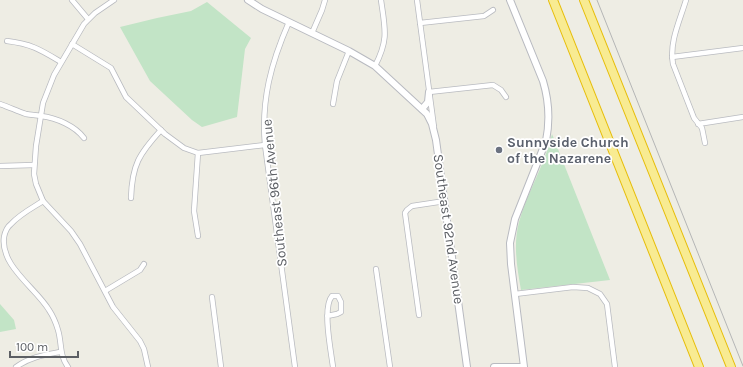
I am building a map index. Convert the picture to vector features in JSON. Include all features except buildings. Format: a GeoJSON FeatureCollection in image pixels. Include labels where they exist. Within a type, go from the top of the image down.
{"type":"FeatureCollection","features":[{"type":"Feature","properties":{"kind":"highway"},"geometry":{"type":"LineString","coordinates":[[553,0],[699,367]]}},
{"type":"Feature","properties":{"kind":"highway"},"geometry":{"type":"LineString","coordinates":[[584,0],[731,367]]}},
{"type":"Feature","properties":{"kind":"street"},"geometry":{"type":"LineString","coordinates":[[72,0],[88,19]]}},
{"type":"Feature","properties":{"kind":"street"},"geometry":{"type":"LineString","coordinates":[[114,0],[103,6],[88,19],[79,30],[48,89],[43,103],[34,174],[36,184],[43,201],[71,231],[113,307],[140,341],[144,349],[148,367]]}},
{"type":"Feature","properties":{"kind":"street"},"geometry":{"type":"LineString","coordinates":[[312,33],[325,0]]}},
{"type":"Feature","properties":{"kind":"street"},"geometry":{"type":"LineString","coordinates":[[375,66],[383,50],[385,42],[381,0]]}},
{"type":"Feature","properties":{"kind":"street","name":"Southeast 92nd Avenue"},"geometry":{"type":"LineString","coordinates":[[417,0],[467,367]]}},
{"type":"Feature","properties":{"kind":"street"},"geometry":{"type":"LineString","coordinates":[[510,0],[544,85],[548,101],[549,118],[548,131],[542,154],[512,228],[510,255],[524,367]]}},
{"type":"Feature","properties":{"kind":"street"},"geometry":{"type":"LineString","coordinates":[[686,0],[672,47],[672,57],[673,64],[694,118],[702,128],[705,143]]}},
{"type":"Feature","properties":{"kind":"street"},"geometry":{"type":"LineString","coordinates":[[250,1],[262,9],[349,51],[375,66],[422,109],[430,119],[435,132]]}},
{"type":"Feature","properties":{"kind":"street"},"geometry":{"type":"LineString","coordinates":[[420,23],[484,16],[493,10]]}},
{"type":"Feature","properties":{"kind":"street","name":"Southeast 96th Avenue"},"geometry":{"type":"LineString","coordinates":[[289,22],[275,55],[267,88],[264,120],[294,367]]}},
{"type":"Feature","properties":{"kind":"street"},"geometry":{"type":"LineString","coordinates":[[8,41],[22,42],[36,47],[61,62]]}},
{"type":"Feature","properties":{"kind":"street"},"geometry":{"type":"LineString","coordinates":[[72,44],[111,68],[126,97],[161,130],[181,146],[198,153],[266,145]]}},
{"type":"Feature","properties":{"kind":"street"},"geometry":{"type":"LineString","coordinates":[[672,57],[743,48]]}},
{"type":"Feature","properties":{"kind":"street"},"geometry":{"type":"LineString","coordinates":[[332,104],[337,81],[349,51]]}},
{"type":"Feature","properties":{"kind":"street"},"geometry":{"type":"LineString","coordinates":[[429,92],[493,85],[506,97]]}},
{"type":"Feature","properties":{"kind":"street","name":"Southeast 92nd Avenue"},"geometry":{"type":"LineString","coordinates":[[422,109],[428,102],[429,92]]}},
{"type":"Feature","properties":{"kind":"street"},"geometry":{"type":"LineString","coordinates":[[0,104],[25,113],[42,116],[64,123],[76,130],[84,138]]}},
{"type":"Feature","properties":{"kind":"street"},"geometry":{"type":"LineString","coordinates":[[698,124],[743,118]]}},
{"type":"Feature","properties":{"kind":"street"},"geometry":{"type":"LineString","coordinates":[[130,198],[135,165],[145,148],[161,130]]}},
{"type":"Feature","properties":{"kind":"street"},"geometry":{"type":"LineString","coordinates":[[198,153],[194,210],[198,236]]}},
{"type":"Feature","properties":{"kind":"street"},"geometry":{"type":"LineString","coordinates":[[0,166],[34,165]]}},
{"type":"Feature","properties":{"kind":"street"},"geometry":{"type":"LineString","coordinates":[[43,201],[10,224],[5,234],[4,247],[11,265],[50,311],[58,330],[60,352],[68,367]]}},
{"type":"Feature","properties":{"kind":"street"},"geometry":{"type":"LineString","coordinates":[[419,315],[405,213],[412,206],[445,201]]}},
{"type":"Feature","properties":{"kind":"street"},"geometry":{"type":"LineString","coordinates":[[105,291],[140,270],[144,264]]}},
{"type":"Feature","properties":{"kind":"street"},"geometry":{"type":"LineString","coordinates":[[376,269],[390,367]]}},
{"type":"Feature","properties":{"kind":"street"},"geometry":{"type":"LineString","coordinates":[[515,294],[573,287],[588,288],[600,294],[607,304],[615,367]]}},
{"type":"Feature","properties":{"kind":"street"},"geometry":{"type":"LineString","coordinates":[[327,316],[340,312],[342,302],[338,296],[332,296],[327,306],[327,316],[333,367]]}},
{"type":"Feature","properties":{"kind":"street"},"geometry":{"type":"LineString","coordinates":[[212,297],[221,367]]}},
{"type":"Feature","properties":{"kind":"street"},"geometry":{"type":"LineString","coordinates":[[16,367],[35,357],[60,352]]}},
{"type":"Feature","properties":{"kind":"street"},"geometry":{"type":"LineString","coordinates":[[494,367],[520,367]]}},
{"type":"Feature","properties":{"kind":"green space"},"geometry":{"type":"Polygon","coordinates":[[[207,2],[251,38],[245,49],[237,117],[202,127],[192,120],[150,81],[120,27],[191,11],[207,2]]]}},
{"type":"Feature","properties":{"kind":"green space"},"geometry":{"type":"Polygon","coordinates":[[[552,134],[610,280],[521,290],[516,256],[517,231],[522,211],[545,157],[552,134]]]}},
{"type":"Feature","properties":{"kind":"green space"},"geometry":{"type":"Polygon","coordinates":[[[0,304],[14,320],[16,329],[0,332],[0,304]]]}},
{"type":"Feature","properties":{"kind":"tram line"},"geometry":{"type":"LineString","coordinates":[[597,0],[743,366]]}},
{"type":"Feature","properties":{"kind":"place","name":"Sunnyside Church of the Nazarene"},"geometry":{"type":"Point","coordinates":[499,150]}}]}
